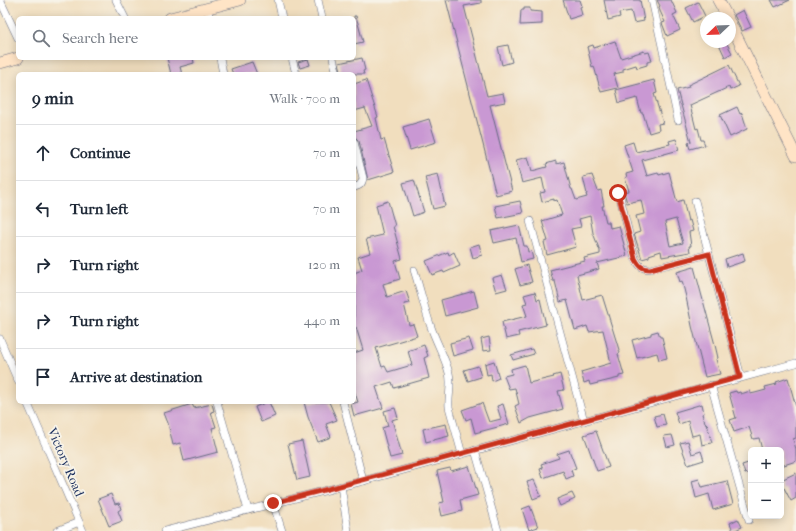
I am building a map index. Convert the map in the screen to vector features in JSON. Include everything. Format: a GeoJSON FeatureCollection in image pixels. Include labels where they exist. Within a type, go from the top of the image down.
{"type":"FeatureCollection","features":[{"type":"Feature","properties":{"kind":"street"},"geometry":{"type":"LineString","coordinates":[[0,0],[16,34]]}},
{"type":"Feature","properties":{"kind":"street"},"geometry":{"type":"LineString","coordinates":[[116,0],[124,16]]}},
{"type":"Feature","properties":{"kind":"street"},"geometry":{"type":"LineString","coordinates":[[186,16],[209,13],[240,0]]}},
{"type":"Feature","properties":{"kind":"street"},"geometry":{"type":"LineString","coordinates":[[278,0],[282,16]]}},
{"type":"Feature","properties":{"kind":"street"},"geometry":{"type":"LineString","coordinates":[[318,0],[322,16]]}},
{"type":"Feature","properties":{"kind":"street"},"geometry":{"type":"LineString","coordinates":[[652,0],[678,120]]}},
{"type":"Feature","properties":{"kind":"street"},"geometry":{"type":"LineString","coordinates":[[718,0],[725,12]]}},
{"type":"Feature","properties":{"kind":"street"},"geometry":{"type":"LineString","coordinates":[[736,35],[796,156]]}},
{"type":"Feature","properties":{"kind":"street"},"geometry":{"type":"LineString","coordinates":[[0,63],[16,59]]}},
{"type":"Feature","properties":{"kind":"street"},"geometry":{"type":"LineString","coordinates":[[220,60],[222,72]]}},
{"type":"Feature","properties":{"kind":"street"},"geometry":{"type":"LineString","coordinates":[[292,60],[296,72]]}},
{"type":"Feature","properties":{"kind":"street"},"geometry":{"type":"LineString","coordinates":[[333,60],[336,72]]}},
{"type":"Feature","properties":{"kind":"street"},"geometry":{"type":"LineString","coordinates":[[356,150],[363,178],[362,183],[356,186]]}},
{"type":"Feature","properties":{"kind":"street"},"geometry":{"type":"LineString","coordinates":[[618,193],[635,258],[644,269],[650,269],[709,254]]}},
{"type":"Feature","properties":{"kind":"street"},"geometry":{"type":"LineString","coordinates":[[695,201],[740,377]]}},
{"type":"Feature","properties":{"kind":"street"},"geometry":{"type":"LineString","coordinates":[[530,222],[584,421]]}},
{"type":"Feature","properties":{"kind":"street"},"geometry":{"type":"LineString","coordinates":[[414,270],[431,326],[449,373],[449,407],[462,454]]}},
{"type":"Feature","properties":{"kind":"street"},"geometry":{"type":"LineString","coordinates":[[0,339],[16,375]]}},
{"type":"Feature","properties":{"kind":"street"},"geometry":{"type":"LineString","coordinates":[[165,531],[363,481],[740,377],[796,363]]}},
{"type":"Feature","properties":{"kind":"street"},"geometry":{"type":"LineString","coordinates":[[711,385],[749,520]]}},
{"type":"Feature","properties":{"kind":"street","name":"Victory Road"},"geometry":{"type":"LineString","coordinates":[[28,404],[83,531]]}},
{"type":"Feature","properties":{"kind":"street"},"geometry":{"type":"LineString","coordinates":[[219,404],[248,510]]}},
{"type":"Feature","properties":{"kind":"street"},"geometry":{"type":"LineString","coordinates":[[344,404],[363,481]]}},
{"type":"Feature","properties":{"kind":"street"},"geometry":{"type":"LineString","coordinates":[[475,450],[498,531]]}},
{"type":"Feature","properties":{"kind":"street"},"geometry":{"type":"LineString","coordinates":[[341,486],[348,531]]}},
{"type":"Feature","properties":{"kind":"street"},"geometry":{"type":"LineString","coordinates":[[273,503],[282,531]]}},
{"type":"Feature","properties":{"kind":"street"},"geometry":{"type":"LineString","coordinates":[[57,531],[79,522]]}},
{"type":"Feature","properties":{"kind":"building"},"geometry":{"type":"Polygon","coordinates":[[[446,0],[481,0],[481,3],[464,6],[487,96],[503,93],[505,102],[490,105],[512,191],[496,195],[446,0]]]}},
{"type":"Feature","properties":{"kind":"building"},"geometry":{"type":"Polygon","coordinates":[[[563,0],[580,0],[582,15],[569,19],[563,0]]]}},
{"type":"Feature","properties":{"kind":"building"},"geometry":{"type":"Polygon","coordinates":[[[604,0],[640,0],[644,21],[634,23],[631,11],[619,13],[620,17],[608,20],[604,0]]]}},
{"type":"Feature","properties":{"kind":"building"},"geometry":{"type":"Polygon","coordinates":[[[657,0],[671,0],[677,13],[673,15],[680,30],[667,36],[662,23],[665,22],[657,0]]]}},
{"type":"Feature","properties":{"kind":"building"},"geometry":{"type":"Polygon","coordinates":[[[771,0],[790,0],[775,7],[771,0]]]}},
{"type":"Feature","properties":{"kind":"building"},"geometry":{"type":"Polygon","coordinates":[[[698,2],[703,12],[700,12],[700,18],[693,22],[686,8],[698,2]]]}},
{"type":"Feature","properties":{"kind":"building"},"geometry":{"type":"Polygon","coordinates":[[[524,8],[530,8],[530,11],[542,12],[542,24],[520,25],[521,10],[524,10],[524,8]]]}},
{"type":"Feature","properties":{"kind":"building"},"geometry":{"type":"Polygon","coordinates":[[[743,10],[751,27],[742,31],[736,19],[736,14],[743,10]]]}},
{"type":"Feature","properties":{"kind":"building"},"geometry":{"type":"Polygon","coordinates":[[[356,16],[363,42],[356,44],[356,16]]]}},
{"type":"Feature","properties":{"kind":"building"},"geometry":{"type":"Polygon","coordinates":[[[615,41],[621,58],[644,51],[645,53],[649,52],[652,61],[647,62],[647,65],[637,68],[636,65],[623,69],[623,72],[614,74],[618,88],[601,92],[587,47],[593,45],[594,48],[615,41]]]}},
{"type":"Feature","properties":{"kind":"building"},"geometry":{"type":"Polygon","coordinates":[[[508,45],[512,62],[502,65],[498,47],[508,45]]]}},
{"type":"Feature","properties":{"kind":"building"},"geometry":{"type":"Polygon","coordinates":[[[721,48],[729,48],[732,53],[725,57],[721,48]]]}},
{"type":"Feature","properties":{"kind":"building"},"geometry":{"type":"Polygon","coordinates":[[[362,58],[365,70],[363,71],[364,74],[356,74],[356,72],[341,72],[339,63],[362,58]]]}},
{"type":"Feature","properties":{"kind":"building"},"geometry":{"type":"Polygon","coordinates":[[[168,60],[193,60],[194,63],[180,67],[181,72],[170,72],[168,60]]]}},
{"type":"Feature","properties":{"kind":"building"},"geometry":{"type":"Polygon","coordinates":[[[308,60],[310,65],[300,68],[298,62],[308,60]]]}},
{"type":"Feature","properties":{"kind":"building"},"geometry":{"type":"Polygon","coordinates":[[[252,62],[256,72],[232,72],[231,69],[252,62]]]}},
{"type":"Feature","properties":{"kind":"building"},"geometry":{"type":"Polygon","coordinates":[[[729,65],[739,86],[730,90],[729,87],[690,105],[696,129],[698,128],[701,140],[703,140],[705,145],[690,149],[688,143],[691,142],[677,90],[689,87],[688,85],[729,65]]]}},
{"type":"Feature","properties":{"kind":"building"},"geometry":{"type":"Polygon","coordinates":[[[366,80],[378,117],[376,118],[381,140],[384,139],[394,172],[368,180],[359,141],[356,138],[356,130],[372,126],[365,108],[356,110],[356,83],[366,80]]]}},
{"type":"Feature","properties":{"kind":"building"},"geometry":{"type":"Polygon","coordinates":[[[654,80],[657,93],[654,94],[663,123],[658,124],[659,130],[649,133],[637,98],[619,103],[616,90],[654,80]]]}},
{"type":"Feature","properties":{"kind":"building"},"geometry":{"type":"Polygon","coordinates":[[[737,107],[740,114],[742,113],[747,129],[730,137],[720,115],[737,107]]]}},
{"type":"Feature","properties":{"kind":"building"},"geometry":{"type":"Polygon","coordinates":[[[429,119],[436,142],[410,150],[403,127],[429,119]]]}},
{"type":"Feature","properties":{"kind":"building"},"geometry":{"type":"Polygon","coordinates":[[[676,139],[679,150],[642,160],[647,176],[669,172],[677,202],[683,200],[688,221],[690,220],[693,231],[689,232],[691,246],[689,246],[690,252],[662,257],[661,251],[642,259],[634,234],[640,232],[636,216],[644,214],[641,200],[627,203],[624,192],[629,191],[625,178],[627,177],[626,174],[633,172],[624,145],[633,142],[636,152],[670,144],[669,141],[676,139]],[[676,219],[665,222],[670,246],[683,243],[676,219]]]}},
{"type":"Feature","properties":{"kind":"building"},"geometry":{"type":"Polygon","coordinates":[[[528,157],[532,171],[547,167],[546,164],[556,161],[556,164],[564,162],[571,189],[576,200],[587,197],[583,177],[592,175],[598,191],[601,190],[604,206],[602,206],[606,222],[609,222],[610,228],[619,226],[627,256],[597,263],[599,269],[577,275],[583,300],[602,295],[620,353],[618,354],[624,375],[619,376],[619,378],[590,385],[589,381],[584,383],[581,372],[611,363],[603,330],[589,332],[587,326],[575,330],[567,300],[560,302],[555,281],[553,281],[550,270],[585,261],[584,258],[600,254],[593,233],[590,216],[579,219],[581,227],[571,229],[576,247],[547,255],[544,242],[548,241],[542,221],[562,215],[557,200],[554,201],[554,199],[542,202],[540,193],[545,192],[542,178],[522,183],[516,160],[528,157]]]}},
{"type":"Feature","properties":{"kind":"building"},"geometry":{"type":"Polygon","coordinates":[[[438,174],[445,206],[433,209],[425,177],[438,174]]]}},
{"type":"Feature","properties":{"kind":"building"},"geometry":{"type":"Polygon","coordinates":[[[414,180],[424,212],[413,216],[403,183],[414,180]]]}},
{"type":"Feature","properties":{"kind":"building"},"geometry":{"type":"Polygon","coordinates":[[[388,201],[402,259],[395,261],[400,279],[383,284],[387,297],[406,291],[410,303],[404,304],[409,325],[413,324],[417,336],[376,348],[382,367],[385,366],[388,372],[412,365],[408,351],[424,345],[428,356],[424,358],[429,378],[394,388],[392,382],[376,387],[383,408],[354,416],[351,404],[356,404],[358,402],[356,396],[356,352],[363,350],[356,327],[356,272],[362,270],[358,257],[370,253],[366,239],[383,235],[376,205],[388,201]]]}},
{"type":"Feature","properties":{"kind":"building"},"geometry":{"type":"Polygon","coordinates":[[[520,201],[523,213],[498,218],[495,206],[520,201]]]}},
{"type":"Feature","properties":{"kind":"building"},"geometry":{"type":"Polygon","coordinates":[[[519,225],[524,246],[527,246],[528,252],[531,251],[533,259],[521,262],[516,238],[494,243],[491,231],[519,225]]]}},
{"type":"Feature","properties":{"kind":"building"},"geometry":{"type":"Polygon","coordinates":[[[479,244],[482,255],[473,258],[470,247],[479,244]]]}},
{"type":"Feature","properties":{"kind":"building"},"geometry":{"type":"Polygon","coordinates":[[[448,252],[449,255],[454,252],[460,266],[444,273],[443,271],[432,275],[426,261],[448,252]]]}},
{"type":"Feature","properties":{"kind":"building"},"geometry":{"type":"Polygon","coordinates":[[[743,253],[745,261],[727,267],[725,259],[743,253]]]}},
{"type":"Feature","properties":{"kind":"building"},"geometry":{"type":"Polygon","coordinates":[[[527,265],[532,282],[520,285],[515,269],[527,265]]]}},
{"type":"Feature","properties":{"kind":"building"},"geometry":{"type":"Polygon","coordinates":[[[694,267],[715,345],[718,358],[716,359],[720,374],[705,377],[682,281],[680,282],[677,272],[694,267]]]}},
{"type":"Feature","properties":{"kind":"building"},"geometry":{"type":"Polygon","coordinates":[[[502,275],[507,289],[496,292],[492,278],[502,275]]]}},
{"type":"Feature","properties":{"kind":"building"},"geometry":{"type":"Polygon","coordinates":[[[474,291],[478,307],[445,316],[441,300],[474,291]]]}},
{"type":"Feature","properties":{"kind":"building"},"geometry":{"type":"Polygon","coordinates":[[[535,292],[537,300],[540,299],[546,325],[518,332],[519,336],[506,339],[502,322],[527,316],[523,304],[527,303],[524,295],[535,292]]]}},
{"type":"Feature","properties":{"kind":"building"},"geometry":{"type":"Polygon","coordinates":[[[658,331],[660,337],[662,337],[667,358],[659,360],[657,353],[637,358],[632,340],[651,335],[651,333],[658,331]]]}},
{"type":"Feature","properties":{"kind":"building"},"geometry":{"type":"Polygon","coordinates":[[[489,337],[491,350],[483,351],[481,339],[489,337]]]}},
{"type":"Feature","properties":{"kind":"building"},"geometry":{"type":"Polygon","coordinates":[[[469,338],[473,350],[453,356],[450,343],[469,338]]]}},
{"type":"Feature","properties":{"kind":"building"},"geometry":{"type":"Polygon","coordinates":[[[532,349],[534,354],[513,360],[511,355],[532,349]]]}},
{"type":"Feature","properties":{"kind":"building"},"geometry":{"type":"Polygon","coordinates":[[[494,361],[499,378],[492,381],[491,374],[487,375],[485,364],[494,361]]]}},
{"type":"Feature","properties":{"kind":"building"},"geometry":{"type":"Polygon","coordinates":[[[525,365],[529,383],[554,377],[553,376],[560,374],[564,390],[558,391],[563,409],[530,418],[521,423],[515,406],[519,404],[515,388],[509,389],[504,376],[512,374],[511,369],[525,365]]]}},
{"type":"Feature","properties":{"kind":"building"},"geometry":{"type":"Polygon","coordinates":[[[478,366],[481,377],[468,381],[464,370],[478,366]]]}},
{"type":"Feature","properties":{"kind":"building"},"geometry":{"type":"Polygon","coordinates":[[[788,378],[796,407],[796,438],[793,439],[796,449],[796,461],[784,465],[784,447],[761,447],[759,438],[753,439],[749,427],[734,432],[730,420],[736,418],[729,393],[736,391],[737,393],[740,392],[741,394],[750,391],[750,394],[755,393],[766,390],[765,387],[777,384],[776,382],[788,378]]]}},
{"type":"Feature","properties":{"kind":"building"},"geometry":{"type":"Polygon","coordinates":[[[482,403],[489,422],[501,419],[497,406],[503,404],[509,424],[475,433],[471,418],[466,420],[462,410],[482,403]]]}},
{"type":"Feature","properties":{"kind":"building"},"geometry":{"type":"Polygon","coordinates":[[[192,404],[194,408],[212,404],[214,411],[211,412],[216,427],[212,428],[218,452],[184,461],[180,443],[173,445],[164,413],[192,404]]]}},
{"type":"Feature","properties":{"kind":"building"},"geometry":{"type":"Polygon","coordinates":[[[262,404],[270,404],[275,416],[261,422],[255,407],[262,404]]]}},
{"type":"Feature","properties":{"kind":"building"},"geometry":{"type":"Polygon","coordinates":[[[305,404],[330,404],[337,420],[326,424],[331,437],[318,442],[305,404]]]}},
{"type":"Feature","properties":{"kind":"building"},"geometry":{"type":"Polygon","coordinates":[[[702,404],[704,413],[702,414],[706,425],[707,424],[712,443],[702,445],[700,434],[692,436],[688,421],[679,424],[675,412],[702,404]]]}},
{"type":"Feature","properties":{"kind":"building"},"geometry":{"type":"Polygon","coordinates":[[[395,408],[398,418],[392,420],[402,455],[390,458],[382,428],[388,426],[384,411],[395,408]]]}},
{"type":"Feature","properties":{"kind":"building"},"geometry":{"type":"Polygon","coordinates":[[[663,414],[666,425],[657,427],[654,416],[663,414]]]}},
{"type":"Feature","properties":{"kind":"building"},"geometry":{"type":"Polygon","coordinates":[[[446,424],[449,436],[426,442],[423,429],[446,424]]]}},
{"type":"Feature","properties":{"kind":"building"},"geometry":{"type":"Polygon","coordinates":[[[596,431],[609,467],[597,471],[584,435],[596,431]]]}},
{"type":"Feature","properties":{"kind":"building"},"geometry":{"type":"Polygon","coordinates":[[[672,435],[675,445],[667,447],[664,436],[672,435]]]}},
{"type":"Feature","properties":{"kind":"building"},"geometry":{"type":"Polygon","coordinates":[[[302,441],[310,477],[297,480],[288,444],[302,441]]]}},
{"type":"Feature","properties":{"kind":"building"},"geometry":{"type":"Polygon","coordinates":[[[688,441],[692,454],[701,451],[704,460],[688,465],[680,443],[688,441]]]}},
{"type":"Feature","properties":{"kind":"building"},"geometry":{"type":"Polygon","coordinates":[[[569,450],[576,468],[571,470],[573,476],[566,479],[563,471],[543,478],[540,469],[543,468],[541,464],[559,458],[557,454],[569,450]]]}},
{"type":"Feature","properties":{"kind":"building"},"geometry":{"type":"Polygon","coordinates":[[[748,463],[748,473],[745,474],[742,465],[748,463]]]}},
{"type":"Feature","properties":{"kind":"building"},"geometry":{"type":"Polygon","coordinates":[[[469,466],[478,495],[460,500],[462,511],[442,516],[439,503],[444,502],[437,471],[450,468],[451,471],[469,466]]]}},
{"type":"Feature","properties":{"kind":"building"},"geometry":{"type":"Polygon","coordinates":[[[796,473],[796,498],[791,501],[784,488],[784,479],[796,473]]]}},
{"type":"Feature","properties":{"kind":"building"},"geometry":{"type":"Polygon","coordinates":[[[699,479],[702,487],[727,481],[733,504],[713,510],[709,494],[696,498],[692,481],[699,479]]]}},
{"type":"Feature","properties":{"kind":"building"},"geometry":{"type":"Polygon","coordinates":[[[534,480],[541,496],[533,499],[527,482],[534,480]]]}},
{"type":"Feature","properties":{"kind":"building"},"geometry":{"type":"Polygon","coordinates":[[[572,493],[575,499],[560,506],[557,499],[572,493]]]}},
{"type":"Feature","properties":{"kind":"building"},"geometry":{"type":"Polygon","coordinates":[[[111,494],[115,504],[119,503],[121,509],[118,511],[122,521],[109,526],[98,499],[111,494]]]}},
{"type":"Feature","properties":{"kind":"building"},"geometry":{"type":"Polygon","coordinates":[[[530,506],[538,527],[529,530],[522,509],[530,506]]]}},
{"type":"Feature","properties":{"kind":"building"},"geometry":{"type":"Polygon","coordinates":[[[738,519],[742,527],[733,531],[730,523],[738,519]]]}},
{"type":"Feature","properties":{"kind":"route"},"geometry":{"type":"LineString","coordinates":[[273,503],[363,481],[740,377],[709,254],[650,269],[644,269],[635,258],[618,193]]}}]}
